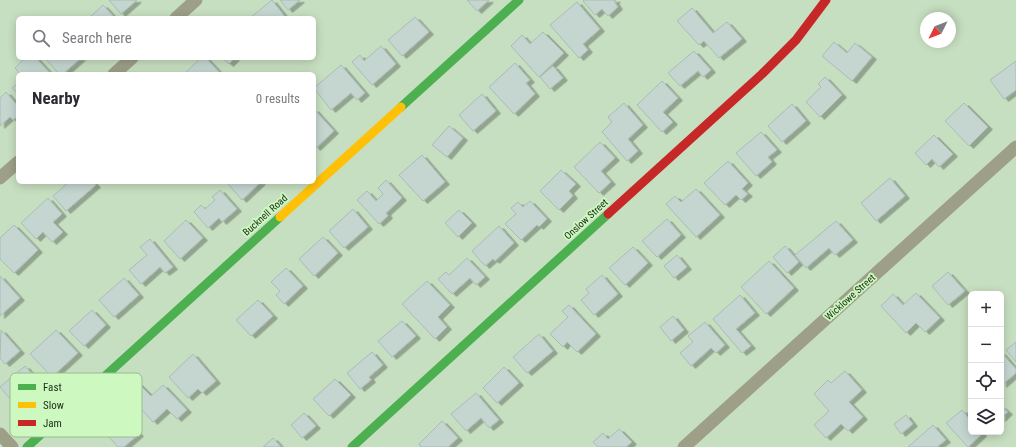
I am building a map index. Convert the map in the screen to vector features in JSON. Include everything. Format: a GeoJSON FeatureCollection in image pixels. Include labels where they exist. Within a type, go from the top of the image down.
{"type":"FeatureCollection","features":[{"type":"Feature","properties":{"kind":"street"},"geometry":{"type":"LineString","coordinates":[[178,16],[196,0]]}},
{"type":"Feature","properties":{"kind":"street","name":"Bucknell Road"},"geometry":{"type":"LineString","coordinates":[[108,373],[519,0]]}},
{"type":"Feature","properties":{"kind":"street","name":"Onslow Street"},"geometry":{"type":"LineString","coordinates":[[352,447],[762,74],[796,40],[826,0]]}},
{"type":"Feature","properties":{"kind":"street"},"geometry":{"type":"LineString","coordinates":[[116,72],[130,60]]}},
{"type":"Feature","properties":{"kind":"street","name":"Wicklowe Street"},"geometry":{"type":"LineString","coordinates":[[684,447],[1016,147]]}},
{"type":"Feature","properties":{"kind":"street"},"geometry":{"type":"LineString","coordinates":[[0,178],[16,164]]}},
{"type":"Feature","properties":{"kind":"street"},"geometry":{"type":"LineString","coordinates":[[0,434],[12,447]]}},
{"type":"Feature","properties":{"kind":"street","name":"Bucknell Road"},"geometry":{"type":"LineString","coordinates":[[27,447],[38,437]]}},
{"type":"Feature","properties":{"kind":"building"},"geometry":{"type":"Polygon","coordinates":[[[109,0],[137,0],[121,14],[109,0]]]}},
{"type":"Feature","properties":{"kind":"building"},"geometry":{"type":"Polygon","coordinates":[[[272,0],[284,16],[252,16],[272,0]]]}},
{"type":"Feature","properties":{"kind":"building"},"geometry":{"type":"Polygon","coordinates":[[[280,0],[300,0],[288,10],[280,0]]]}},
{"type":"Feature","properties":{"kind":"building"},"geometry":{"type":"Polygon","coordinates":[[[467,0],[489,0],[477,11],[467,0]]]}},
{"type":"Feature","properties":{"kind":"building"},"geometry":{"type":"Polygon","coordinates":[[[616,0],[614,1],[618,7],[608,16],[602,9],[595,15],[583,1],[616,0]]]}},
{"type":"Feature","properties":{"kind":"building"},"geometry":{"type":"Polygon","coordinates":[[[577,2],[600,29],[583,44],[588,50],[579,58],[550,25],[577,2]]]}},
{"type":"Feature","properties":{"kind":"building"},"geometry":{"type":"Polygon","coordinates":[[[103,5],[113,16],[91,16],[103,5]]]}},
{"type":"Feature","properties":{"kind":"building"},"geometry":{"type":"Polygon","coordinates":[[[692,8],[713,33],[727,22],[742,39],[719,58],[704,41],[699,45],[677,21],[692,8]]]}},
{"type":"Feature","properties":{"kind":"building"},"geometry":{"type":"Polygon","coordinates":[[[415,17],[429,32],[402,56],[388,40],[415,17]]]}},
{"type":"Feature","properties":{"kind":"building"},"geometry":{"type":"Polygon","coordinates":[[[543,32],[564,53],[539,77],[511,46],[522,35],[530,44],[543,32]]]}},
{"type":"Feature","properties":{"kind":"building"},"geometry":{"type":"Polygon","coordinates":[[[834,42],[847,53],[855,43],[872,57],[852,81],[822,56],[834,42]]]}},
{"type":"Feature","properties":{"kind":"building"},"geometry":{"type":"Polygon","coordinates":[[[381,46],[396,64],[372,85],[352,62],[360,55],[364,61],[381,46]]]}},
{"type":"Feature","properties":{"kind":"building"},"geometry":{"type":"Polygon","coordinates":[[[694,51],[711,70],[703,77],[698,71],[680,86],[668,73],[694,51]]]}},
{"type":"Feature","properties":{"kind":"building"},"geometry":{"type":"Polygon","coordinates":[[[23,60],[38,60],[49,72],[18,72],[15,68],[23,60]]]}},
{"type":"Feature","properties":{"kind":"building"},"geometry":{"type":"Polygon","coordinates":[[[47,60],[79,60],[65,72],[57,72],[47,60]]]}},
{"type":"Feature","properties":{"kind":"building"},"geometry":{"type":"Polygon","coordinates":[[[199,60],[208,60],[219,72],[186,72],[199,60]]]}},
{"type":"Feature","properties":{"kind":"building"},"geometry":{"type":"Polygon","coordinates":[[[224,60],[233,60],[229,64],[224,60]]]}},
{"type":"Feature","properties":{"kind":"building"},"geometry":{"type":"Polygon","coordinates":[[[1016,61],[1016,90],[1004,99],[990,80],[1016,61]]]}},
{"type":"Feature","properties":{"kind":"building"},"geometry":{"type":"Polygon","coordinates":[[[515,63],[530,80],[526,83],[535,94],[514,114],[489,87],[515,63]]]}},
{"type":"Feature","properties":{"kind":"building"},"geometry":{"type":"Polygon","coordinates":[[[341,65],[365,93],[357,100],[351,93],[331,110],[316,91],[316,86],[341,65]]]}},
{"type":"Feature","properties":{"kind":"building"},"geometry":{"type":"Polygon","coordinates":[[[553,66],[563,78],[550,89],[540,77],[553,66]]]}},
{"type":"Feature","properties":{"kind":"building"},"geometry":{"type":"Polygon","coordinates":[[[825,77],[842,95],[820,117],[806,102],[821,87],[818,84],[825,77]]]}},
{"type":"Feature","properties":{"kind":"building"},"geometry":{"type":"Polygon","coordinates":[[[662,81],[678,98],[663,112],[673,122],[662,132],[637,105],[662,81]]]}},
{"type":"Feature","properties":{"kind":"building"},"geometry":{"type":"Polygon","coordinates":[[[16,85],[16,92],[12,88],[16,85]]]}},
{"type":"Feature","properties":{"kind":"building"},"geometry":{"type":"Polygon","coordinates":[[[6,92],[16,104],[16,118],[13,120],[10,117],[0,126],[0,98],[6,92]]]}},
{"type":"Feature","properties":{"kind":"building"},"geometry":{"type":"Polygon","coordinates":[[[482,94],[496,111],[473,131],[459,115],[482,94]]]}},
{"type":"Feature","properties":{"kind":"building"},"geometry":{"type":"Polygon","coordinates":[[[624,103],[643,125],[628,139],[638,151],[627,161],[602,132],[612,122],[608,117],[624,103]]]}},
{"type":"Feature","properties":{"kind":"building"},"geometry":{"type":"Polygon","coordinates":[[[964,103],[988,127],[969,146],[945,121],[964,103]]]}},
{"type":"Feature","properties":{"kind":"building"},"geometry":{"type":"Polygon","coordinates":[[[792,104],[806,121],[782,142],[768,126],[792,104]]]}},
{"type":"Feature","properties":{"kind":"building"},"geometry":{"type":"Polygon","coordinates":[[[316,111],[334,131],[316,148],[316,111]]]}},
{"type":"Feature","properties":{"kind":"building"},"geometry":{"type":"Polygon","coordinates":[[[449,126],[463,138],[447,157],[432,145],[449,126]]]}},
{"type":"Feature","properties":{"kind":"building"},"geometry":{"type":"Polygon","coordinates":[[[761,132],[777,150],[768,157],[772,162],[756,176],[736,153],[761,132]]]}},
{"type":"Feature","properties":{"kind":"building"},"geometry":{"type":"Polygon","coordinates":[[[934,135],[953,154],[939,167],[932,159],[926,165],[915,153],[934,135]]]}},
{"type":"Feature","properties":{"kind":"building"},"geometry":{"type":"Polygon","coordinates":[[[600,142],[615,158],[601,171],[611,182],[599,193],[574,167],[600,142]]]}},
{"type":"Feature","properties":{"kind":"building"},"geometry":{"type":"Polygon","coordinates":[[[422,155],[445,182],[423,201],[399,175],[422,155]]]}},
{"type":"Feature","properties":{"kind":"building"},"geometry":{"type":"Polygon","coordinates":[[[728,161],[748,183],[742,189],[748,194],[741,200],[736,195],[725,205],[704,183],[728,161]]]}},
{"type":"Feature","properties":{"kind":"building"},"geometry":{"type":"Polygon","coordinates":[[[561,170],[576,184],[569,191],[573,196],[559,210],[540,191],[561,170]]]}},
{"type":"Feature","properties":{"kind":"building"},"geometry":{"type":"Polygon","coordinates":[[[890,178],[905,196],[876,221],[861,203],[890,178]]]}},
{"type":"Feature","properties":{"kind":"building"},"geometry":{"type":"Polygon","coordinates":[[[386,180],[402,198],[386,213],[388,216],[379,224],[357,200],[367,191],[376,201],[383,194],[378,188],[386,180]]]}},
{"type":"Feature","properties":{"kind":"building"},"geometry":{"type":"Polygon","coordinates":[[[67,184],[96,185],[66,211],[53,196],[67,184]]]}},
{"type":"Feature","properties":{"kind":"building"},"geometry":{"type":"Polygon","coordinates":[[[228,184],[259,184],[242,200],[228,184]]]}},
{"type":"Feature","properties":{"kind":"building"},"geometry":{"type":"Polygon","coordinates":[[[696,189],[720,215],[696,237],[666,204],[675,196],[681,202],[696,189]]]}},
{"type":"Feature","properties":{"kind":"building"},"geometry":{"type":"Polygon","coordinates":[[[220,190],[237,209],[222,222],[219,218],[208,228],[194,212],[201,205],[205,209],[215,200],[212,197],[220,190]]]}},
{"type":"Feature","properties":{"kind":"building"},"geometry":{"type":"Polygon","coordinates":[[[48,198],[62,214],[53,222],[63,232],[52,242],[43,232],[36,239],[21,223],[48,198]]]}},
{"type":"Feature","properties":{"kind":"building"},"geometry":{"type":"Polygon","coordinates":[[[530,201],[547,219],[539,227],[537,225],[521,240],[505,224],[516,214],[511,208],[518,202],[523,207],[530,201]]]}},
{"type":"Feature","properties":{"kind":"building"},"geometry":{"type":"Polygon","coordinates":[[[353,209],[368,227],[344,248],[329,231],[353,209]]]}},
{"type":"Feature","properties":{"kind":"building"},"geometry":{"type":"Polygon","coordinates":[[[459,210],[472,223],[458,237],[445,223],[459,210]]]}},
{"type":"Feature","properties":{"kind":"building"},"geometry":{"type":"Polygon","coordinates":[[[667,219],[681,235],[657,257],[642,241],[667,219]]]}},
{"type":"Feature","properties":{"kind":"building"},"geometry":{"type":"Polygon","coordinates":[[[186,220],[203,238],[180,259],[164,241],[186,220]]]}},
{"type":"Feature","properties":{"kind":"building"},"geometry":{"type":"Polygon","coordinates":[[[836,221],[853,240],[835,255],[829,248],[806,268],[795,255],[836,221]]]}},
{"type":"Feature","properties":{"kind":"building"},"geometry":{"type":"Polygon","coordinates":[[[14,225],[38,250],[14,273],[0,259],[0,238],[14,225]]]}},
{"type":"Feature","properties":{"kind":"building"},"geometry":{"type":"Polygon","coordinates":[[[499,226],[514,243],[495,261],[493,259],[485,266],[472,251],[499,226]]]}},
{"type":"Feature","properties":{"kind":"building"},"geometry":{"type":"Polygon","coordinates":[[[323,237],[338,253],[314,276],[299,259],[323,237]]]}},
{"type":"Feature","properties":{"kind":"building"},"geometry":{"type":"Polygon","coordinates":[[[150,239],[173,267],[165,273],[160,267],[141,284],[129,270],[147,255],[140,247],[150,239]]]}},
{"type":"Feature","properties":{"kind":"building"},"geometry":{"type":"Polygon","coordinates":[[[785,246],[799,262],[787,273],[773,257],[785,246]]]}},
{"type":"Feature","properties":{"kind":"building"},"geometry":{"type":"Polygon","coordinates":[[[633,247],[648,263],[625,285],[609,268],[633,247]]]}},
{"type":"Feature","properties":{"kind":"building"},"geometry":{"type":"Polygon","coordinates":[[[677,255],[687,267],[674,278],[664,266],[677,255]]]}},
{"type":"Feature","properties":{"kind":"building"},"geometry":{"type":"Polygon","coordinates":[[[467,258],[485,277],[476,285],[470,278],[452,294],[438,279],[446,272],[449,275],[467,258]]]}},
{"type":"Feature","properties":{"kind":"building"},"geometry":{"type":"Polygon","coordinates":[[[769,261],[794,288],[766,314],[741,287],[769,261]]]}},
{"type":"Feature","properties":{"kind":"building"},"geometry":{"type":"Polygon","coordinates":[[[286,268],[303,286],[284,304],[276,295],[280,291],[271,282],[286,268]]]}},
{"type":"Feature","properties":{"kind":"building"},"geometry":{"type":"Polygon","coordinates":[[[948,272],[965,291],[948,305],[932,286],[948,272]]]}},
{"type":"Feature","properties":{"kind":"building"},"geometry":{"type":"Polygon","coordinates":[[[602,275],[618,294],[594,315],[581,300],[589,293],[586,289],[602,275]]]}},
{"type":"Feature","properties":{"kind":"building"},"geometry":{"type":"Polygon","coordinates":[[[0,276],[20,298],[0,316],[0,276]]]}},
{"type":"Feature","properties":{"kind":"building"},"geometry":{"type":"Polygon","coordinates":[[[124,278],[139,295],[114,317],[99,300],[124,278]]]}},
{"type":"Feature","properties":{"kind":"building"},"geometry":{"type":"Polygon","coordinates":[[[427,281],[450,305],[438,317],[447,327],[435,339],[402,304],[427,281]]]}},
{"type":"Feature","properties":{"kind":"building"},"geometry":{"type":"Polygon","coordinates":[[[916,293],[940,318],[925,332],[916,323],[906,333],[881,306],[893,294],[903,305],[916,293]]]}},
{"type":"Feature","properties":{"kind":"building"},"geometry":{"type":"Polygon","coordinates":[[[740,295],[755,313],[736,329],[751,346],[742,353],[713,319],[740,295]]]}},
{"type":"Feature","properties":{"kind":"building"},"geometry":{"type":"Polygon","coordinates":[[[258,300],[273,316],[251,336],[236,320],[258,300]]]}},
{"type":"Feature","properties":{"kind":"building"},"geometry":{"type":"Polygon","coordinates":[[[569,305],[596,334],[577,352],[567,342],[563,347],[550,334],[568,317],[562,311],[569,305]]]}},
{"type":"Feature","properties":{"kind":"building"},"geometry":{"type":"Polygon","coordinates":[[[92,310],[106,325],[84,346],[69,331],[92,310]]]}},
{"type":"Feature","properties":{"kind":"building"},"geometry":{"type":"Polygon","coordinates":[[[673,316],[684,330],[671,341],[660,327],[673,316]]]}},
{"type":"Feature","properties":{"kind":"building"},"geometry":{"type":"Polygon","coordinates":[[[402,321],[416,336],[392,357],[378,341],[402,321]]]}},
{"type":"Feature","properties":{"kind":"building"},"geometry":{"type":"Polygon","coordinates":[[[705,322],[725,345],[716,353],[711,348],[691,366],[680,353],[693,342],[688,336],[705,322]]]}},
{"type":"Feature","properties":{"kind":"building"},"geometry":{"type":"Polygon","coordinates":[[[1,330],[20,351],[5,364],[0,358],[1,330]]]}},
{"type":"Feature","properties":{"kind":"building"},"geometry":{"type":"Polygon","coordinates":[[[56,330],[78,353],[56,373],[48,373],[30,354],[56,330]]]}},
{"type":"Feature","properties":{"kind":"building"},"geometry":{"type":"Polygon","coordinates":[[[539,334],[553,351],[527,373],[513,357],[539,334]]]}},
{"type":"Feature","properties":{"kind":"building"},"geometry":{"type":"Polygon","coordinates":[[[1016,342],[1016,362],[1006,350],[1016,342]]]}},
{"type":"Feature","properties":{"kind":"building"},"geometry":{"type":"Polygon","coordinates":[[[372,352],[383,365],[369,377],[371,380],[360,389],[347,373],[372,352]]]}},
{"type":"Feature","properties":{"kind":"building"},"geometry":{"type":"Polygon","coordinates":[[[193,354],[216,381],[202,393],[198,389],[188,398],[169,377],[193,354]]]}},
{"type":"Feature","properties":{"kind":"building"},"geometry":{"type":"Polygon","coordinates":[[[1004,355],[1016,369],[1016,373],[1004,383],[1004,355]]]}},
{"type":"Feature","properties":{"kind":"building"},"geometry":{"type":"Polygon","coordinates":[[[25,366],[31,373],[17,373],[25,366]]]}},
{"type":"Feature","properties":{"kind":"building"},"geometry":{"type":"Polygon","coordinates":[[[504,367],[519,383],[497,403],[483,388],[504,367]]]}},
{"type":"Feature","properties":{"kind":"building"},"geometry":{"type":"Polygon","coordinates":[[[845,371],[862,390],[849,402],[863,417],[848,431],[841,424],[826,438],[814,425],[829,411],[814,394],[828,380],[831,383],[845,371]]]}},
{"type":"Feature","properties":{"kind":"building"},"geometry":{"type":"Polygon","coordinates":[[[10,379],[10,399],[0,387],[10,379]]]}},
{"type":"Feature","properties":{"kind":"building"},"geometry":{"type":"Polygon","coordinates":[[[335,379],[351,395],[329,416],[313,399],[335,379]]]}},
{"type":"Feature","properties":{"kind":"building"},"geometry":{"type":"Polygon","coordinates":[[[163,385],[187,410],[177,419],[167,409],[153,422],[142,410],[142,387],[151,396],[163,385]]]}},
{"type":"Feature","properties":{"kind":"building"},"geometry":{"type":"Polygon","coordinates":[[[476,393],[499,420],[489,428],[481,418],[466,431],[451,414],[476,393]]]}},
{"type":"Feature","properties":{"kind":"building"},"geometry":{"type":"Polygon","coordinates":[[[1004,409],[1008,412],[1004,416],[1004,409]]]}},
{"type":"Feature","properties":{"kind":"building"},"geometry":{"type":"Polygon","coordinates":[[[962,410],[968,417],[968,435],[981,435],[968,447],[946,423],[962,410]]]}},
{"type":"Feature","properties":{"kind":"building"},"geometry":{"type":"Polygon","coordinates":[[[304,413],[316,426],[302,438],[291,425],[304,413]]]}},
{"type":"Feature","properties":{"kind":"building"},"geometry":{"type":"Polygon","coordinates":[[[906,415],[913,424],[901,434],[894,424],[906,415]]]}},
{"type":"Feature","properties":{"kind":"building"},"geometry":{"type":"Polygon","coordinates":[[[442,421],[458,438],[448,447],[421,447],[419,444],[442,421]]]}},
{"type":"Feature","properties":{"kind":"building"},"geometry":{"type":"Polygon","coordinates":[[[933,425],[946,440],[937,447],[908,447],[933,425]]]}},
{"type":"Feature","properties":{"kind":"building"},"geometry":{"type":"Polygon","coordinates":[[[619,429],[632,442],[626,447],[598,447],[593,442],[603,433],[608,439],[619,429]]]}},
{"type":"Feature","properties":{"kind":"building"},"geometry":{"type":"Polygon","coordinates":[[[109,437],[136,437],[124,447],[118,447],[109,437]]]}},
{"type":"Feature","properties":{"kind":"building"},"geometry":{"type":"Polygon","coordinates":[[[273,438],[281,447],[263,447],[273,438]]]}},
{"type":"Feature","properties":{"kind":"traffic: fast"},"geometry":{"type":"LineString","coordinates":[[401,107],[519,0]]}},
{"type":"Feature","properties":{"kind":"traffic: fast"},"geometry":{"type":"LineString","coordinates":[[352,447],[608,214]]}},
{"type":"Feature","properties":{"kind":"traffic: fast"},"geometry":{"type":"LineString","coordinates":[[108,373],[280,217]]}},
{"type":"Feature","properties":{"kind":"traffic: fast"},"geometry":{"type":"LineString","coordinates":[[27,447],[38,437]]}},
{"type":"Feature","properties":{"kind":"traffic: slow"},"geometry":{"type":"LineString","coordinates":[[280,217],[401,107]]}},
{"type":"Feature","properties":{"kind":"traffic: jam"},"geometry":{"type":"LineString","coordinates":[[608,214],[762,74],[796,40],[826,0]]}}]}
